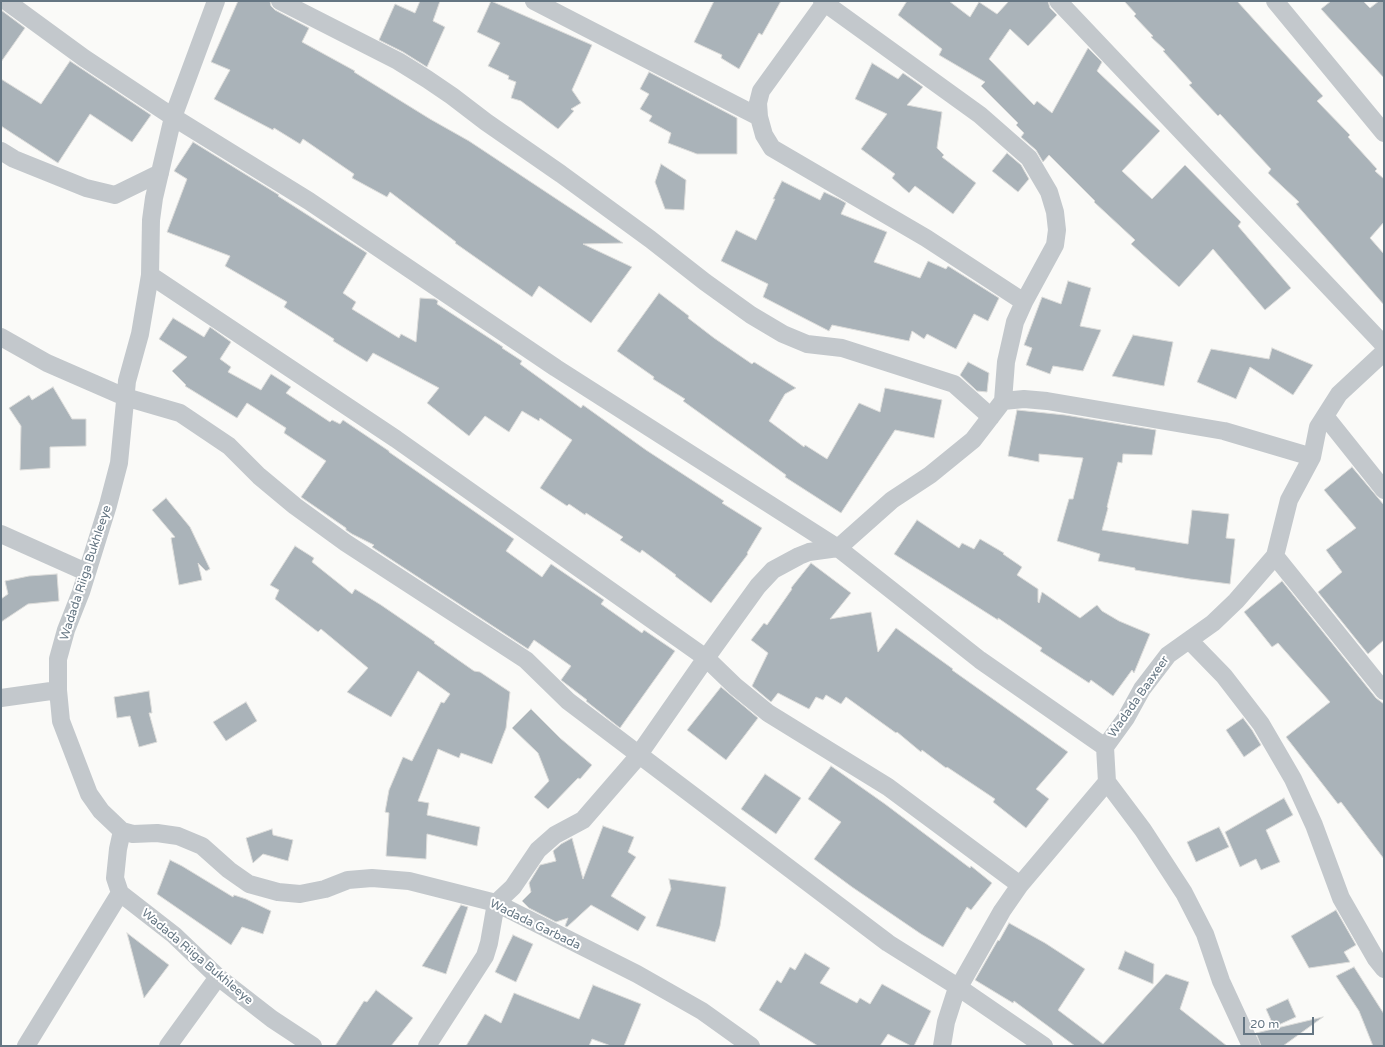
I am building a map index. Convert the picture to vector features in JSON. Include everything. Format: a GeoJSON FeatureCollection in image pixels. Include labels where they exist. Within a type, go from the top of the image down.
{"type":"FeatureCollection","features":[{"type":"Feature","properties":{"kind":"street"},"geometry":{"type":"LineString","coordinates":[[6,1],[84,58],[173,117],[309,201],[556,368],[838,548],[980,660],[1105,747]]}},
{"type":"Feature","properties":{"kind":"street","name":"Wadada Riiga Bukhleeye"},"geometry":{"type":"LineString","coordinates":[[122,831],[101,811],[88,794],[61,721],[58,690],[58,659],[66,630],[108,505],[119,463],[127,380],[140,334],[150,276],[151,220],[154,198],[173,117],[216,1]]}},
{"type":"Feature","properties":{"kind":"street"},"geometry":{"type":"LineString","coordinates":[[280,1],[398,62],[427,79],[650,238],[704,282],[751,315],[783,334],[807,344],[842,348],[954,384],[991,417]]}},
{"type":"Feature","properties":{"kind":"street"},"geometry":{"type":"LineString","coordinates":[[534,1],[759,117]]}},
{"type":"Feature","properties":{"kind":"street"},"geometry":{"type":"LineString","coordinates":[[1058,1],[1384,345]]}},
{"type":"Feature","properties":{"kind":"street"},"geometry":{"type":"LineString","coordinates":[[1275,1],[1384,133]]}},
{"type":"Feature","properties":{"kind":"street"},"geometry":{"type":"LineString","coordinates":[[427,1046],[485,956],[496,903],[513,887],[538,850],[555,835],[583,820],[639,755],[758,586],[773,570],[790,560],[809,552],[838,548],[892,500],[930,475],[973,440],[1003,401],[1006,362],[1015,322],[1024,302],[1055,245],[1057,230],[1055,212],[1049,192],[1029,158],[980,115],[825,2],[761,91],[758,102],[759,117],[764,135],[772,148],[926,238],[1024,302]]}},
{"type":"Feature","properties":{"kind":"street"},"geometry":{"type":"LineString","coordinates":[[1,151],[14,159],[86,188],[115,195],[160,173]]}},
{"type":"Feature","properties":{"kind":"street"},"geometry":{"type":"LineString","coordinates":[[150,276],[396,439],[706,658],[735,686],[768,712],[888,787],[1020,885]]}},
{"type":"Feature","properties":{"kind":"street"},"geometry":{"type":"LineString","coordinates":[[1,337],[47,363],[126,398],[180,413],[229,446],[259,476],[295,506],[346,544],[526,660],[568,701],[888,943],[958,986],[1044,1046]]}},
{"type":"Feature","properties":{"kind":"street","name":"Wadada Baaxeer"},"geometry":{"type":"LineString","coordinates":[[1107,782],[1105,747],[1126,718],[1142,689],[1168,655],[1213,623],[1236,601],[1275,556],[1289,500],[1312,457],[1318,427],[1339,394],[1384,352]]}},
{"type":"Feature","properties":{"kind":"street"},"geometry":{"type":"LineString","coordinates":[[1003,401],[1024,399],[1047,401],[1224,431],[1312,457]]}},
{"type":"Feature","properties":{"kind":"street"},"geometry":{"type":"LineString","coordinates":[[1325,416],[1384,490]]}},
{"type":"Feature","properties":{"kind":"street"},"geometry":{"type":"LineString","coordinates":[[1,534],[86,572]]}},
{"type":"Feature","properties":{"kind":"street"},"geometry":{"type":"LineString","coordinates":[[1275,556],[1384,691]]}},
{"type":"Feature","properties":{"kind":"street"},"geometry":{"type":"LineString","coordinates":[[1189,640],[1224,676],[1261,724],[1293,779],[1314,825],[1341,898],[1376,959],[1384,969]]}},
{"type":"Feature","properties":{"kind":"street"},"geometry":{"type":"LineString","coordinates":[[1,698],[58,690]]}},
{"type":"Feature","properties":{"kind":"street"},"geometry":{"type":"LineString","coordinates":[[942,1046],[946,1022],[958,986],[1002,911],[1020,885],[1107,782],[1143,830],[1184,894],[1205,934],[1220,981],[1251,1046]]}},
{"type":"Feature","properties":{"kind":"street"},"geometry":{"type":"LineString","coordinates":[[26,1046],[120,893],[115,878],[117,854],[122,831]]}},
{"type":"Feature","properties":{"kind":"street","name":"Wadada Garbada"},"geometry":{"type":"LineString","coordinates":[[122,831],[134,834],[157,833],[178,836],[202,846],[229,870],[249,884],[278,892],[300,894],[325,889],[348,880],[372,878],[410,881],[496,903],[637,974],[702,1011],[751,1046]]}},
{"type":"Feature","properties":{"kind":"street","name":"Wadada Riiga Bukhleeye"},"geometry":{"type":"LineString","coordinates":[[120,893],[174,935],[218,977],[272,1020],[313,1046]]}},
{"type":"Feature","properties":{"kind":"street"},"geometry":{"type":"LineString","coordinates":[[168,1046],[218,977]]}},
{"type":"Feature","properties":{"kind":"building"},"geometry":{"type":"Polygon","coordinates":[[[238,1],[270,1],[271,6],[275,10],[309,28],[302,42],[355,71],[354,72],[430,119],[469,141],[623,243],[583,244],[632,267],[591,323],[539,286],[532,297],[455,243],[456,242],[390,192],[387,197],[352,178],[354,174],[303,139],[300,144],[274,128],[273,130],[214,99],[230,70],[211,62],[238,1]]]}},
{"type":"Feature","properties":{"kind":"building"},"geometry":{"type":"Polygon","coordinates":[[[420,1],[440,1],[433,21],[445,27],[427,67],[403,52],[379,40],[395,4],[415,13],[420,1]]]}},
{"type":"Feature","properties":{"kind":"building"},"geometry":{"type":"Polygon","coordinates":[[[491,1],[592,45],[572,90],[581,103],[571,109],[574,111],[558,129],[521,101],[511,98],[516,82],[508,79],[509,76],[488,66],[500,43],[477,32],[491,1]]]}},
{"type":"Feature","properties":{"kind":"building"},"geometry":{"type":"Polygon","coordinates":[[[714,1],[781,1],[762,35],[759,33],[739,69],[721,58],[722,55],[694,42],[714,1]]]}},
{"type":"Feature","properties":{"kind":"building"},"geometry":{"type":"Polygon","coordinates":[[[907,1],[949,1],[970,17],[979,2],[997,14],[1009,1],[1048,1],[1050,8],[1057,15],[1028,46],[1010,29],[989,59],[1034,105],[1037,101],[1052,113],[1088,48],[1102,62],[1097,71],[1160,131],[1122,171],[1152,199],[1185,165],[1241,222],[1238,226],[1291,288],[1265,310],[1213,249],[1179,287],[1131,244],[1135,240],[1094,202],[1095,201],[1049,155],[1043,162],[1036,150],[1021,137],[1024,133],[1016,125],[1018,123],[981,86],[985,82],[939,55],[942,49],[898,15],[907,1]]]}},
{"type":"Feature","properties":{"kind":"building"},"geometry":{"type":"Polygon","coordinates":[[[1124,1],[1237,1],[1323,96],[1317,101],[1350,135],[1348,137],[1377,169],[1375,171],[1384,179],[1384,222],[1370,238],[1384,254],[1384,305],[1296,204],[1299,202],[1268,173],[1271,169],[1220,114],[1218,116],[1189,85],[1192,83],[1163,51],[1165,50],[1151,37],[1153,36],[1134,16],[1136,14],[1124,1]]]}},
{"type":"Feature","properties":{"kind":"building"},"geometry":{"type":"Polygon","coordinates":[[[1331,1],[1363,1],[1370,8],[1379,1],[1384,1],[1384,78],[1321,9],[1331,1]]]}},
{"type":"Feature","properties":{"kind":"building"},"geometry":{"type":"Polygon","coordinates":[[[1,10],[25,28],[1,62],[1,10]]]}},
{"type":"Feature","properties":{"kind":"building"},"geometry":{"type":"Polygon","coordinates":[[[70,61],[151,115],[132,142],[90,114],[58,163],[1,126],[1,79],[41,104],[70,61]]]}},
{"type":"Feature","properties":{"kind":"building"},"geometry":{"type":"Polygon","coordinates":[[[872,63],[898,79],[903,73],[923,87],[907,105],[942,112],[937,148],[944,155],[942,157],[976,183],[953,214],[915,186],[909,193],[892,178],[895,174],[861,149],[887,114],[855,99],[872,63]]]}},
{"type":"Feature","properties":{"kind":"building"},"geometry":{"type":"Polygon","coordinates":[[[649,72],[737,118],[737,154],[697,154],[668,143],[671,133],[649,121],[652,116],[640,109],[649,94],[640,89],[649,72]]]}},
{"type":"Feature","properties":{"kind":"building"},"geometry":{"type":"Polygon","coordinates":[[[193,142],[279,195],[278,196],[367,253],[343,293],[356,302],[352,309],[399,338],[401,334],[416,342],[420,298],[435,299],[438,301],[437,304],[503,347],[502,348],[522,361],[520,364],[581,408],[583,405],[646,450],[724,501],[722,503],[762,528],[747,553],[748,554],[711,603],[642,550],[640,553],[620,540],[623,537],[586,513],[585,515],[569,504],[567,506],[540,488],[572,440],[540,418],[539,421],[522,411],[509,432],[485,416],[469,436],[427,403],[439,388],[373,353],[367,362],[333,341],[334,339],[284,307],[287,302],[225,266],[230,256],[167,232],[187,179],[174,171],[193,142]]]}},
{"type":"Feature","properties":{"kind":"building"},"geometry":{"type":"Polygon","coordinates":[[[1007,153],[1021,165],[1029,179],[1018,192],[992,171],[1007,153]]]}},
{"type":"Feature","properties":{"kind":"building"},"geometry":{"type":"Polygon","coordinates":[[[661,164],[686,180],[684,210],[665,209],[655,182],[661,164]]]}},
{"type":"Feature","properties":{"kind":"building"},"geometry":{"type":"Polygon","coordinates":[[[782,181],[820,200],[824,192],[839,199],[846,203],[841,214],[887,232],[874,262],[920,278],[928,261],[946,269],[948,266],[999,298],[988,321],[974,314],[956,349],[927,334],[924,339],[912,331],[909,341],[832,325],[829,331],[763,297],[768,284],[721,261],[736,230],[756,240],[782,181]]]}},
{"type":"Feature","properties":{"kind":"building"},"geometry":{"type":"Polygon","coordinates":[[[1068,281],[1091,288],[1080,326],[1101,330],[1083,371],[1053,366],[1050,374],[1026,365],[1032,348],[1024,345],[1042,297],[1061,304],[1068,281]]]}},
{"type":"Feature","properties":{"kind":"building"},"geometry":{"type":"Polygon","coordinates":[[[659,293],[714,338],[752,364],[754,362],[796,388],[785,394],[769,421],[804,447],[805,445],[827,459],[859,403],[880,412],[885,388],[942,400],[934,438],[895,430],[841,513],[785,477],[786,475],[683,401],[685,399],[653,379],[654,377],[617,351],[659,293]]]}},
{"type":"Feature","properties":{"kind":"building"},"geometry":{"type":"Polygon","coordinates":[[[173,318],[204,337],[210,327],[231,342],[220,359],[231,367],[228,372],[261,390],[271,374],[291,387],[286,393],[330,422],[332,420],[340,424],[343,420],[514,539],[506,551],[542,577],[551,564],[604,600],[601,604],[642,633],[644,630],[675,651],[620,728],[561,680],[571,666],[534,640],[528,649],[372,547],[374,545],[346,530],[346,528],[301,497],[326,461],[284,433],[286,428],[247,403],[237,418],[185,386],[186,385],[172,371],[187,357],[159,339],[173,318]]]}},
{"type":"Feature","properties":{"kind":"building"},"geometry":{"type":"Polygon","coordinates":[[[1133,335],[1173,342],[1164,386],[1112,376],[1133,335]]]}},
{"type":"Feature","properties":{"kind":"building"},"geometry":{"type":"Polygon","coordinates":[[[1272,348],[1313,365],[1293,395],[1250,367],[1236,399],[1197,382],[1211,349],[1269,359],[1272,348]]]}},
{"type":"Feature","properties":{"kind":"building"},"geometry":{"type":"Polygon","coordinates":[[[968,362],[989,373],[987,392],[977,391],[960,375],[968,362]]]}},
{"type":"Feature","properties":{"kind":"building"},"geometry":{"type":"Polygon","coordinates":[[[53,387],[72,419],[86,419],[86,446],[50,447],[50,468],[20,470],[21,426],[9,408],[29,395],[32,400],[53,387]]]}},
{"type":"Feature","properties":{"kind":"building"},"geometry":{"type":"Polygon","coordinates":[[[1017,410],[1065,415],[1156,430],[1152,455],[1123,454],[1122,463],[1118,462],[1102,530],[1188,544],[1192,510],[1229,514],[1226,538],[1235,539],[1230,584],[1135,570],[1135,568],[1098,561],[1100,554],[1057,541],[1069,499],[1073,499],[1083,458],[1039,454],[1039,462],[1008,456],[1017,410]]]}},
{"type":"Feature","properties":{"kind":"building"},"geometry":{"type":"Polygon","coordinates":[[[1352,467],[1384,505],[1384,640],[1368,654],[1318,592],[1342,572],[1326,550],[1356,528],[1324,490],[1352,467]]]}},
{"type":"Feature","properties":{"kind":"building"},"geometry":{"type":"Polygon","coordinates":[[[166,498],[190,527],[210,569],[206,571],[198,563],[202,580],[179,585],[171,538],[175,537],[152,510],[166,498]]]}},
{"type":"Feature","properties":{"kind":"building"},"geometry":{"type":"Polygon","coordinates":[[[917,520],[959,548],[962,543],[974,549],[980,539],[1004,553],[1003,554],[1022,567],[1017,575],[1038,589],[1039,603],[1042,592],[1080,618],[1097,605],[1102,611],[1119,621],[1150,634],[1134,673],[1132,670],[1113,696],[1091,680],[1089,683],[1040,651],[1042,648],[998,618],[998,620],[894,554],[917,520]]]}},
{"type":"Feature","properties":{"kind":"building"},"geometry":{"type":"Polygon","coordinates":[[[295,546],[314,558],[312,562],[352,594],[355,589],[381,605],[474,671],[480,672],[510,692],[506,728],[492,764],[461,753],[459,758],[438,749],[418,801],[429,803],[427,815],[480,827],[477,846],[427,834],[426,859],[386,856],[389,813],[385,812],[389,790],[403,757],[412,761],[441,702],[444,703],[450,694],[418,671],[391,717],[347,692],[368,668],[321,629],[318,632],[275,599],[279,590],[270,585],[295,546]]]}},
{"type":"Feature","properties":{"kind":"building"},"geometry":{"type":"Polygon","coordinates":[[[811,563],[851,593],[830,619],[871,612],[878,652],[896,628],[953,669],[952,670],[1068,752],[1036,789],[1049,799],[1026,828],[993,802],[995,799],[947,767],[946,768],[922,750],[921,752],[897,732],[896,733],[846,697],[841,704],[826,695],[823,700],[816,697],[809,709],[778,693],[771,702],[752,686],[768,653],[751,640],[764,623],[767,625],[792,589],[791,588],[811,563]]]}},
{"type":"Feature","properties":{"kind":"building"},"geometry":{"type":"Polygon","coordinates":[[[57,574],[59,601],[28,604],[1,622],[1,599],[8,594],[5,581],[29,576],[57,574]]]}},
{"type":"Feature","properties":{"kind":"building"},"geometry":{"type":"Polygon","coordinates":[[[1282,581],[1376,698],[1384,704],[1384,859],[1341,802],[1338,804],[1286,737],[1330,702],[1278,643],[1272,647],[1244,612],[1282,581]]]}},
{"type":"Feature","properties":{"kind":"building"},"geometry":{"type":"Polygon","coordinates":[[[721,687],[758,718],[726,760],[687,730],[721,687]]]}},
{"type":"Feature","properties":{"kind":"building"},"geometry":{"type":"Polygon","coordinates":[[[149,691],[152,713],[149,713],[157,742],[139,747],[130,716],[117,718],[114,697],[149,691]]]}},
{"type":"Feature","properties":{"kind":"building"},"geometry":{"type":"Polygon","coordinates":[[[246,702],[257,721],[226,741],[213,722],[246,702]]]}},
{"type":"Feature","properties":{"kind":"building"},"geometry":{"type":"Polygon","coordinates":[[[531,709],[560,738],[592,765],[580,779],[578,778],[548,809],[534,797],[549,781],[538,753],[512,728],[531,709]]]}},
{"type":"Feature","properties":{"kind":"building"},"geometry":{"type":"Polygon","coordinates":[[[1243,718],[1261,745],[1244,757],[1226,730],[1243,718]]]}},
{"type":"Feature","properties":{"kind":"building"},"geometry":{"type":"Polygon","coordinates":[[[831,766],[885,804],[970,868],[971,866],[992,883],[971,910],[967,907],[943,947],[921,934],[852,887],[814,859],[841,822],[808,799],[831,766]]]}},
{"type":"Feature","properties":{"kind":"building"},"geometry":{"type":"Polygon","coordinates":[[[765,774],[801,798],[776,834],[741,809],[765,774]]]}},
{"type":"Feature","properties":{"kind":"building"},"geometry":{"type":"Polygon","coordinates":[[[1284,798],[1293,815],[1266,830],[1280,862],[1261,870],[1256,859],[1240,867],[1225,832],[1284,798]]]}},
{"type":"Feature","properties":{"kind":"building"},"geometry":{"type":"Polygon","coordinates":[[[603,826],[634,837],[628,852],[636,857],[611,896],[646,917],[638,931],[591,905],[567,927],[565,926],[568,918],[556,922],[529,908],[522,901],[531,892],[529,883],[540,865],[556,861],[553,851],[561,844],[572,838],[583,879],[603,826]]]}},
{"type":"Feature","properties":{"kind":"building"},"geometry":{"type":"Polygon","coordinates":[[[1219,827],[1229,847],[1196,862],[1187,842],[1219,827]]]}},
{"type":"Feature","properties":{"kind":"building"},"geometry":{"type":"Polygon","coordinates":[[[272,829],[273,835],[293,840],[288,861],[263,854],[253,863],[246,838],[272,829]]]}},
{"type":"Feature","properties":{"kind":"building"},"geometry":{"type":"Polygon","coordinates":[[[170,860],[233,897],[234,895],[246,899],[271,911],[263,934],[242,927],[231,945],[157,894],[170,860]]]}},
{"type":"Feature","properties":{"kind":"building"},"geometry":{"type":"Polygon","coordinates":[[[669,879],[726,887],[720,926],[715,942],[656,926],[671,889],[669,879]]]}},
{"type":"Feature","properties":{"kind":"building"},"geometry":{"type":"Polygon","coordinates":[[[461,905],[468,907],[446,974],[422,966],[461,905]]]}},
{"type":"Feature","properties":{"kind":"building"},"geometry":{"type":"Polygon","coordinates":[[[1336,910],[1356,945],[1344,952],[1350,962],[1309,968],[1291,936],[1336,910]]]}},
{"type":"Feature","properties":{"kind":"building"},"geometry":{"type":"Polygon","coordinates":[[[1009,923],[1045,943],[1085,969],[1058,1010],[1103,1044],[1166,974],[1189,982],[1180,1009],[1227,1046],[1075,1046],[1014,1001],[1013,1003],[975,980],[1009,923]]]}},
{"type":"Feature","properties":{"kind":"building"},"geometry":{"type":"Polygon","coordinates":[[[127,933],[169,965],[144,998],[127,933]]]}},
{"type":"Feature","properties":{"kind":"building"},"geometry":{"type":"Polygon","coordinates":[[[513,935],[533,944],[516,982],[495,972],[513,935]]]}},
{"type":"Feature","properties":{"kind":"building"},"geometry":{"type":"Polygon","coordinates":[[[1125,951],[1154,964],[1153,984],[1118,969],[1125,951]]]}},
{"type":"Feature","properties":{"kind":"building"},"geometry":{"type":"Polygon","coordinates":[[[805,953],[830,968],[820,983],[857,1003],[860,998],[870,1004],[882,984],[931,1011],[914,1046],[911,1046],[888,1034],[880,1046],[818,1046],[759,1010],[777,980],[781,983],[790,967],[795,970],[805,953]]]}},
{"type":"Feature","properties":{"kind":"building"},"geometry":{"type":"Polygon","coordinates":[[[1354,967],[1384,1014],[1384,1046],[1373,1046],[1359,1011],[1336,976],[1354,967]]]}},
{"type":"Feature","properties":{"kind":"building"},"geometry":{"type":"Polygon","coordinates":[[[593,985],[641,1004],[624,1046],[611,1046],[592,1039],[589,1046],[466,1046],[485,1014],[501,1023],[514,993],[579,1019],[593,985]]]}},
{"type":"Feature","properties":{"kind":"building"},"geometry":{"type":"Polygon","coordinates":[[[376,990],[413,1018],[391,1046],[335,1046],[364,1001],[367,1002],[376,990]]]}},
{"type":"Feature","properties":{"kind":"building"},"geometry":{"type":"Polygon","coordinates":[[[1288,999],[1296,1017],[1274,1027],[1266,1009],[1288,999]]]}},
{"type":"Feature","properties":{"kind":"building"},"geometry":{"type":"Polygon","coordinates":[[[1323,1017],[1283,1046],[1261,1046],[1256,1033],[1323,1017]]]}}]}
